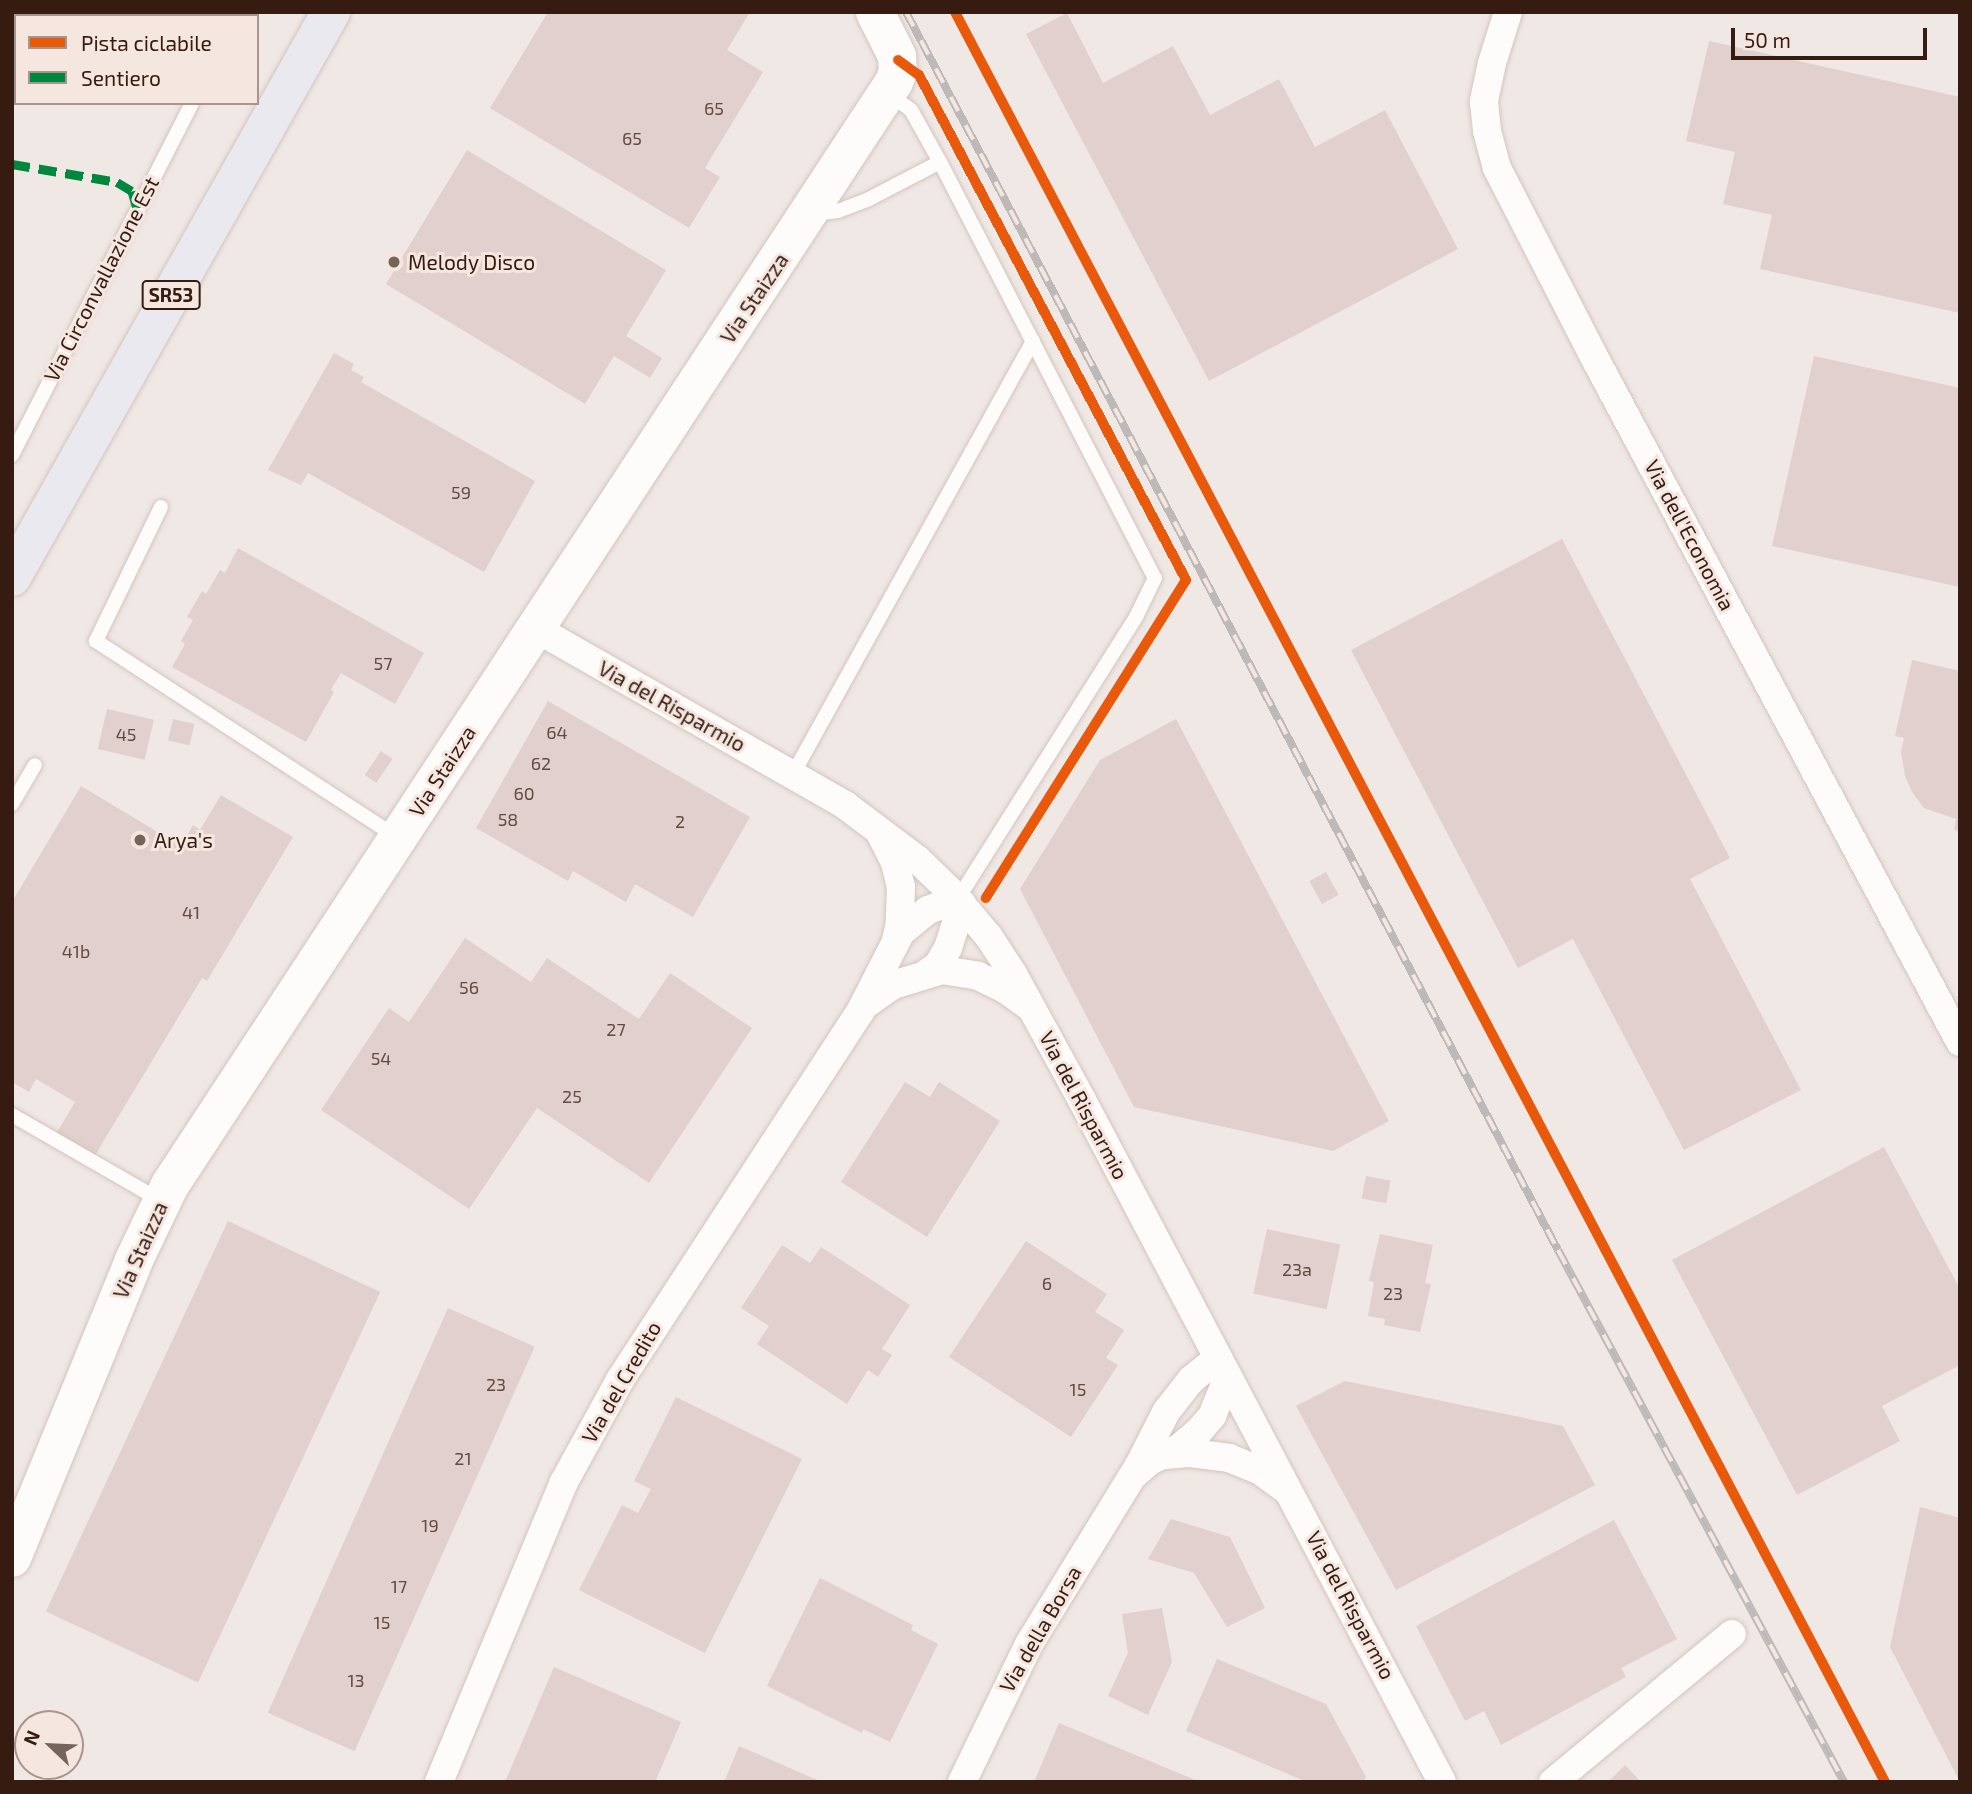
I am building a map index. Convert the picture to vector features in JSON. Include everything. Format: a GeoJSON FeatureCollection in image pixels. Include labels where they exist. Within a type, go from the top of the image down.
{"type":"FeatureCollection","features":[{"type":"Feature","properties":{"kind":"main road","name":"SR53"},"geometry":{"type":"LineString","coordinates":[[12,577],[331,12]]}},
{"type":"Feature","properties":{"kind":"street","name":"Via Staizza"},"geometry":{"type":"LineString","coordinates":[[12,1558],[134,1260],[162,1200],[888,93],[898,74],[898,60],[875,12]]}},
{"type":"Feature","properties":{"kind":"street","name":"Via dell'Economia"},"geometry":{"type":"LineString","coordinates":[[1508,12],[1492,63],[1484,102],[1489,141],[1497,168],[1592,353],[1960,1042]]}},
{"type":"Feature","properties":{"kind":"street","name":"Via del Risparmio"},"geometry":{"type":"LineString","coordinates":[[536,628],[793,774],[876,827],[918,860],[960,902],[1003,957],[1034,1011],[1296,1500],[1438,1772]]}},
{"type":"Feature","properties":{"kind":"street","name":"Via del Credito"},"geometry":{"type":"LineString","coordinates":[[876,827],[892,854],[901,887],[900,923],[895,942]]}},
{"type":"Feature","properties":{"kind":"street","name":"Via del Credito"},"geometry":{"type":"LineString","coordinates":[[439,1782],[539,1537],[586,1440],[652,1326],[860,1012],[895,942],[908,924],[924,912],[947,903],[960,902]]}},
{"type":"Feature","properties":{"kind":"street"},"geometry":{"type":"LineString","coordinates":[[927,973],[938,965],[945,953],[960,902]]}},
{"type":"Feature","properties":{"kind":"street","name":"Via del Credito"},"geometry":{"type":"LineString","coordinates":[[860,1012],[884,989],[927,973],[947,970],[978,976],[1013,994],[1034,1011]]}},
{"type":"Feature","properties":{"kind":"street","name":"Via della Borsa"},"geometry":{"type":"LineString","coordinates":[[1129,1482],[1146,1464],[1184,1444],[1209,1420],[1223,1368]]}},
{"type":"Feature","properties":{"kind":"street","name":"Via della Borsa"},"geometry":{"type":"LineString","coordinates":[[962,1782],[1030,1644],[1129,1482],[1170,1405],[1191,1380],[1223,1368]]}},
{"type":"Feature","properties":{"kind":"street"},"geometry":{"type":"LineString","coordinates":[[1164,1455],[1214,1455],[1241,1462],[1276,1481],[1296,1500]]}},
{"type":"Feature","properties":{"kind":"street"},"geometry":{"type":"LineString","coordinates":[[1553,1782],[1732,1634]]}},
{"type":"Feature","properties":{"kind":"lane"},"geometry":{"type":"LineString","coordinates":[[888,93],[911,110],[940,162],[1155,578],[1136,617],[960,902]]}},
{"type":"Feature","properties":{"kind":"lane","name":"Via Circonvallazione Est"},"geometry":{"type":"LineString","coordinates":[[12,456],[191,105]]}},
{"type":"Feature","properties":{"kind":"lane"},"geometry":{"type":"LineString","coordinates":[[809,215],[838,211],[869,199],[940,162]]}},
{"type":"Feature","properties":{"kind":"lane"},"geometry":{"type":"LineString","coordinates":[[793,774],[1033,341]]}},
{"type":"Feature","properties":{"kind":"lane"},"geometry":{"type":"LineString","coordinates":[[161,507],[96,641],[398,838]]}},
{"type":"Feature","properties":{"kind":"lane"},"geometry":{"type":"LineString","coordinates":[[12,804],[34,765]]}},
{"type":"Feature","properties":{"kind":"lane"},"geometry":{"type":"LineString","coordinates":[[12,1115],[162,1200]]}},
{"type":"Feature","properties":{"kind":"building"},"geometry":{"type":"Polygon","coordinates":[[[548,12],[750,12],[727,50],[763,72],[705,168],[720,177],[689,228],[490,108],[548,12]]]}},
{"type":"Feature","properties":{"kind":"building"},"geometry":{"type":"Polygon","coordinates":[[[1067,13],[1103,83],[1173,46],[1210,115],[1279,79],[1315,147],[1385,110],[1458,249],[1209,381],[1026,34],[1067,13]]]}},
{"type":"Feature","properties":{"kind":"building"},"geometry":{"type":"Polygon","coordinates":[[[1709,41],[1960,97],[1960,313],[1760,269],[1772,215],[1723,204],[1735,152],[1686,141],[1709,41]]]}},
{"type":"Feature","properties":{"kind":"building"},"geometry":{"type":"Polygon","coordinates":[[[467,150],[666,270],[626,336],[662,358],[650,378],[614,356],[585,404],[386,284],[467,150]]]}},
{"type":"Feature","properties":{"kind":"building"},"geometry":{"type":"Polygon","coordinates":[[[334,353],[354,364],[351,370],[364,377],[361,382],[535,481],[484,572],[308,473],[301,485],[268,470],[334,353]]]}},
{"type":"Feature","properties":{"kind":"building"},"geometry":{"type":"Polygon","coordinates":[[[1814,356],[1960,388],[1960,587],[1772,546],[1814,356]]]}},
{"type":"Feature","properties":{"kind":"building"},"geometry":{"type":"Polygon","coordinates":[[[1562,539],[1730,858],[1690,879],[1801,1090],[1684,1150],[1573,939],[1518,968],[1351,650],[1562,539]]]}},
{"type":"Feature","properties":{"kind":"building"},"geometry":{"type":"Polygon","coordinates":[[[238,548],[424,653],[395,704],[341,673],[331,690],[334,692],[306,742],[172,667],[185,644],[181,641],[193,620],[187,617],[202,591],[206,594],[220,570],[225,573],[238,548]]]}},
{"type":"Feature","properties":{"kind":"building"},"geometry":{"type":"Polygon","coordinates":[[[1912,660],[1960,671],[1960,832],[1954,830],[1956,819],[1924,808],[1912,792],[1905,776],[1901,752],[1904,738],[1895,736],[1912,660]]]}},
{"type":"Feature","properties":{"kind":"building"},"geometry":{"type":"Polygon","coordinates":[[[548,701],[750,817],[693,917],[635,884],[626,902],[573,871],[568,881],[476,828],[548,701]]]}},
{"type":"Feature","properties":{"kind":"building"},"geometry":{"type":"Polygon","coordinates":[[[107,709],[154,720],[145,760],[98,749],[107,709]]]}},
{"type":"Feature","properties":{"kind":"building"},"geometry":{"type":"Polygon","coordinates":[[[173,719],[194,724],[189,745],[168,740],[173,719]]]}},
{"type":"Feature","properties":{"kind":"building"},"geometry":{"type":"Polygon","coordinates":[[[1176,719],[1389,1121],[1333,1151],[1134,1107],[1020,889],[1100,760],[1176,719]]]}},
{"type":"Feature","properties":{"kind":"building"},"geometry":{"type":"Polygon","coordinates":[[[381,751],[393,759],[376,783],[365,775],[381,751]]]}},
{"type":"Feature","properties":{"kind":"building"},"geometry":{"type":"Polygon","coordinates":[[[81,786],[181,846],[193,825],[200,830],[221,795],[293,837],[207,981],[202,978],[94,1157],[56,1134],[75,1102],[36,1079],[29,1092],[12,1082],[12,902],[81,786]]]}},
{"type":"Feature","properties":{"kind":"building"},"geometry":{"type":"Polygon","coordinates":[[[1326,872],[1339,895],[1322,904],[1309,881],[1326,872]]]}},
{"type":"Feature","properties":{"kind":"building"},"geometry":{"type":"Polygon","coordinates":[[[465,938],[531,982],[547,958],[639,1019],[670,973],[752,1028],[649,1183],[537,1108],[469,1209],[321,1110],[389,1008],[409,1022],[465,938]]]}},
{"type":"Feature","properties":{"kind":"building"},"geometry":{"type":"Polygon","coordinates":[[[905,1082],[930,1097],[939,1082],[1000,1121],[927,1237],[841,1182],[905,1082]]]}},
{"type":"Feature","properties":{"kind":"building"},"geometry":{"type":"Polygon","coordinates":[[[1884,1147],[1960,1289],[1960,1365],[1882,1406],[1900,1441],[1797,1495],[1672,1260],[1884,1147]]]}},
{"type":"Feature","properties":{"kind":"building"},"geometry":{"type":"Polygon","coordinates":[[[1366,1176],[1391,1181],[1386,1203],[1362,1199],[1366,1176]]]}},
{"type":"Feature","properties":{"kind":"building"},"geometry":{"type":"Polygon","coordinates":[[[228,1221],[380,1292],[198,1683],[46,1612],[228,1221]]]}},
{"type":"Feature","properties":{"kind":"building"},"geometry":{"type":"Polygon","coordinates":[[[1267,1229],[1340,1245],[1327,1309],[1253,1294],[1267,1229]]]}},
{"type":"Feature","properties":{"kind":"building"},"geometry":{"type":"Polygon","coordinates":[[[1380,1234],[1433,1245],[1425,1283],[1431,1284],[1420,1332],[1384,1325],[1385,1319],[1368,1316],[1374,1282],[1369,1281],[1380,1234]]]}},
{"type":"Feature","properties":{"kind":"building"},"geometry":{"type":"Polygon","coordinates":[[[1026,1241],[1107,1294],[1095,1312],[1124,1330],[1106,1358],[1118,1365],[1071,1437],[949,1357],[1026,1241]]]}},
{"type":"Feature","properties":{"kind":"building"},"geometry":{"type":"Polygon","coordinates":[[[782,1245],[810,1263],[821,1247],[910,1305],[882,1349],[892,1355],[878,1377],[868,1370],[847,1404],[757,1344],[769,1326],[741,1308],[782,1245]]]}},
{"type":"Feature","properties":{"kind":"building"},"geometry":{"type":"Polygon","coordinates":[[[448,1308],[535,1347],[355,1751],[268,1713],[448,1308]]]}},
{"type":"Feature","properties":{"kind":"building"},"geometry":{"type":"Polygon","coordinates":[[[1345,1381],[1563,1426],[1595,1485],[1396,1590],[1296,1406],[1345,1381]]]}},
{"type":"Feature","properties":{"kind":"building"},"geometry":{"type":"Polygon","coordinates":[[[676,1397],[802,1459],[705,1653],[579,1590],[622,1505],[638,1513],[651,1489],[634,1481],[676,1397]]]}},
{"type":"Feature","properties":{"kind":"building"},"geometry":{"type":"Polygon","coordinates":[[[1920,1507],[1960,1518],[1960,1782],[1890,1647],[1920,1507]]]}},
{"type":"Feature","properties":{"kind":"building"},"geometry":{"type":"Polygon","coordinates":[[[1171,1519],[1230,1537],[1265,1608],[1227,1627],[1194,1573],[1148,1559],[1171,1519]]]}},
{"type":"Feature","properties":{"kind":"building"},"geometry":{"type":"Polygon","coordinates":[[[1614,1520],[1677,1639],[1621,1668],[1626,1677],[1501,1745],[1484,1711],[1465,1721],[1416,1626],[1614,1520]]]}},
{"type":"Feature","properties":{"kind":"building"},"geometry":{"type":"Polygon","coordinates":[[[820,1578],[913,1625],[911,1630],[938,1644],[890,1742],[863,1729],[862,1733],[767,1686],[820,1578]]]}},
{"type":"Feature","properties":{"kind":"building"},"geometry":{"type":"Polygon","coordinates":[[[1162,1608],[1172,1662],[1148,1715],[1108,1696],[1128,1653],[1122,1614],[1162,1608]]]}},
{"type":"Feature","properties":{"kind":"building"},"geometry":{"type":"Polygon","coordinates":[[[1217,1659],[1326,1704],[1366,1777],[1363,1782],[1307,1782],[1186,1731],[1217,1659]]]}},
{"type":"Feature","properties":{"kind":"building"},"geometry":{"type":"Polygon","coordinates":[[[554,1667],[681,1722],[655,1782],[505,1782],[554,1667]]]}},
{"type":"Feature","properties":{"kind":"building"},"geometry":{"type":"Polygon","coordinates":[[[1059,1723],[1200,1782],[1034,1782],[1059,1723]]]}},
{"type":"Feature","properties":{"kind":"building"},"geometry":{"type":"Polygon","coordinates":[[[739,1746],[822,1782],[724,1782],[739,1746]]]}},
{"type":"Feature","properties":{"kind":"building"},"geometry":{"type":"Polygon","coordinates":[[[1625,1765],[1641,1782],[1608,1782],[1625,1765]]]}},
{"type":"Feature","properties":{"kind":"railway"},"geometry":{"type":"LineString","coordinates":[[906,12],[1558,1250],[1844,1782]]}},
{"type":"Feature","properties":{"kind":"marked path"},"geometry":{"type":"LineString","coordinates":[[12,164],[117,182],[132,191],[137,209]]}},
{"type":"Feature","properties":{"kind":"cycle path"},"geometry":{"type":"LineString","coordinates":[[955,12],[1885,1782]]}},
{"type":"Feature","properties":{"kind":"cycle path"},"geometry":{"type":"LineString","coordinates":[[898,60],[919,75],[1186,580],[986,898]]}},
{"type":"Feature","properties":{"kind":"place","name":"Melody Disco"},"geometry":{"type":"Point","coordinates":[394,262]}},
{"type":"Feature","properties":{"kind":"place","name":"Arya's"},"geometry":{"type":"Point","coordinates":[140,840]}}]}
